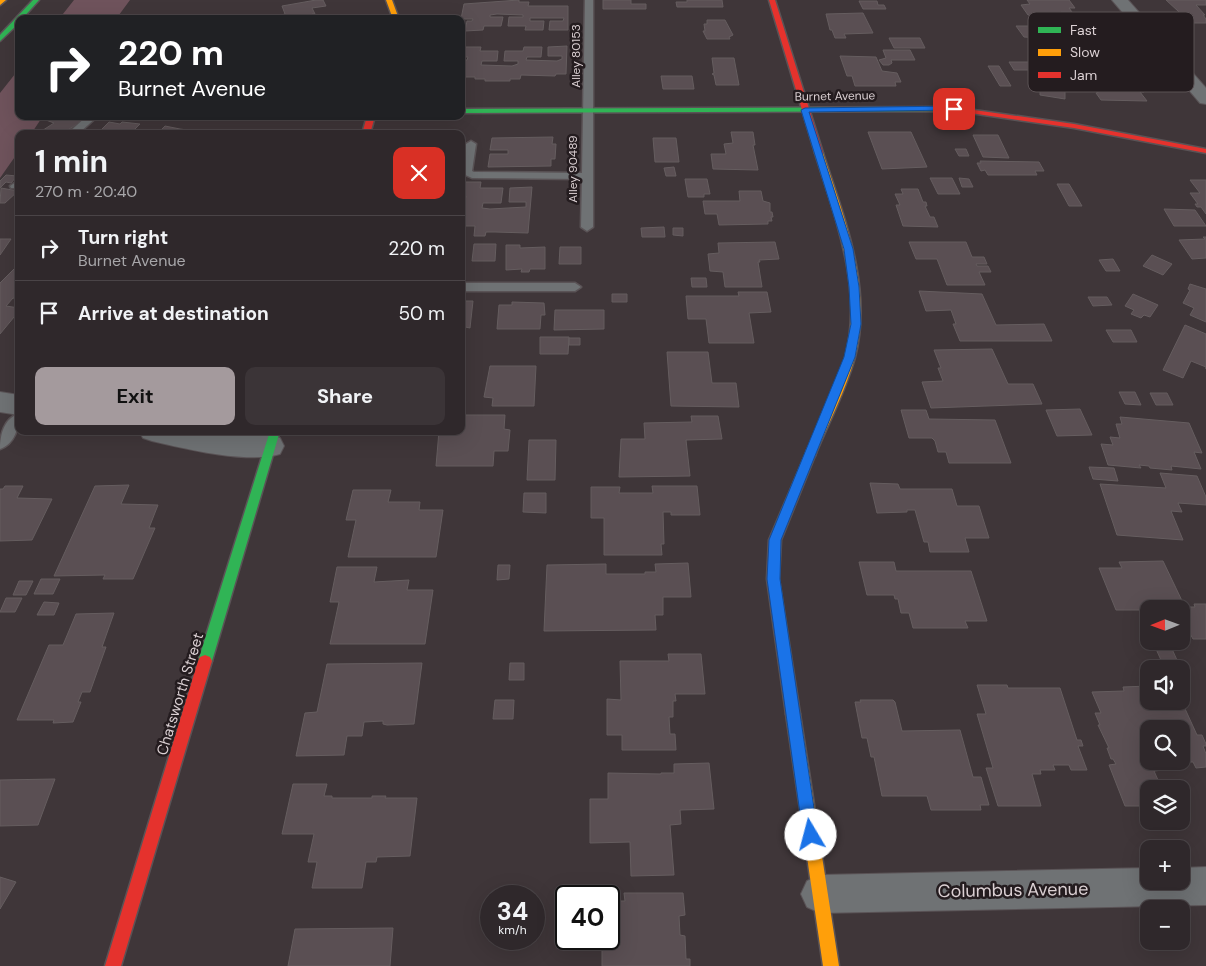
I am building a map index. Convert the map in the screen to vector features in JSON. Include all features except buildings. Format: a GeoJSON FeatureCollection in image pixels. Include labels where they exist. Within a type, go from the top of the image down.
{"type":"FeatureCollection","features":[{"type":"Feature","properties":{"kind":"main road"},"geometry":{"type":"LineString","coordinates":[[0,3],[3,0]]}},
{"type":"Feature","properties":{"kind":"main road"},"geometry":{"type":"LineString","coordinates":[[22,15],[36,0]]}},
{"type":"Feature","properties":{"kind":"main road"},"geometry":{"type":"LineString","coordinates":[[388,0],[394,15]]}},
{"type":"Feature","properties":{"kind":"main road"},"geometry":{"type":"LineString","coordinates":[[772,0],[848,249],[854,287],[856,324],[850,357],[775,540],[774,579],[831,966]]}},
{"type":"Feature","properties":{"kind":"main road"},"geometry":{"type":"LineString","coordinates":[[0,39],[15,23]]}},
{"type":"Feature","properties":{"kind":"main road","name":"Burnet Avenue"},"geometry":{"type":"LineString","coordinates":[[465,112],[954,109],[1074,126],[1206,151]]}},
{"type":"Feature","properties":{"kind":"main road","name":"Chatsworth Street"},"geometry":{"type":"LineString","coordinates":[[113,966],[273,439]]}},
{"type":"Feature","properties":{"kind":"street"},"geometry":{"type":"LineString","coordinates":[[1120,0],[1130,12]]}},
{"type":"Feature","properties":{"kind":"street"},"geometry":{"type":"LineString","coordinates":[[1194,86],[1206,100]]}},
{"type":"Feature","properties":{"kind":"street"},"geometry":{"type":"LineString","coordinates":[[0,402],[15,405]]}},
{"type":"Feature","properties":{"kind":"street"},"geometry":{"type":"LineString","coordinates":[[171,435],[215,444],[273,439]]}},
{"type":"Feature","properties":{"kind":"street","name":"Columbus Avenue"},"geometry":{"type":"LineString","coordinates":[[820,894],[1206,886]]}},
{"type":"Feature","properties":{"kind":"lane","name":"Alley 80153"},"geometry":{"type":"LineString","coordinates":[[588,112],[589,0]]}},
{"type":"Feature","properties":{"kind":"lane","name":"Alley 90489"},"geometry":{"type":"LineString","coordinates":[[587,227],[588,112]]}},
{"type":"Feature","properties":{"kind":"lane"},"geometry":{"type":"LineString","coordinates":[[77,130],[88,120]]}},
{"type":"Feature","properties":{"kind":"lane"},"geometry":{"type":"LineString","coordinates":[[470,144],[466,172],[472,176],[587,176]]}},
{"type":"Feature","properties":{"kind":"lane"},"geometry":{"type":"LineString","coordinates":[[465,287],[576,287]]}},
{"type":"Feature","properties":{"kind":"lane"},"geometry":{"type":"LineString","coordinates":[[0,444],[15,424]]}},
{"type":"Feature","properties":{"kind":"shaded area"},"geometry":{"type":"Polygon","coordinates":[[[74,0],[130,0],[119,15],[62,15],[74,0]]]}},
{"type":"Feature","properties":{"kind":"shaded area"},"geometry":{"type":"Polygon","coordinates":[[[15,74],[15,120],[40,120],[34,130],[15,130],[15,157],[0,178],[0,93],[15,74]]]}},
{"type":"Feature","properties":{"kind":"traffic: fast"},"geometry":{"type":"LineString","coordinates":[[22,15],[36,0]]}},
{"type":"Feature","properties":{"kind":"traffic: fast"},"geometry":{"type":"LineString","coordinates":[[0,39],[15,23]]}},
{"type":"Feature","properties":{"kind":"traffic: fast"},"geometry":{"type":"LineString","coordinates":[[465,111],[953,109],[970,111]]}},
{"type":"Feature","properties":{"kind":"traffic: fast"},"geometry":{"type":"LineString","coordinates":[[205,661],[274,435]]}},
{"type":"Feature","properties":{"kind":"traffic: slow"},"geometry":{"type":"LineString","coordinates":[[0,3],[3,0]]}},
{"type":"Feature","properties":{"kind":"traffic: slow"},"geometry":{"type":"LineString","coordinates":[[389,0],[395,15]]}},
{"type":"Feature","properties":{"kind":"traffic: slow"},"geometry":{"type":"LineString","coordinates":[[811,453],[837,393],[850,357],[855,332],[856,306],[849,254],[819,153]]}},
{"type":"Feature","properties":{"kind":"traffic: slow"},"geometry":{"type":"LineString","coordinates":[[793,714],[831,966]]}},
{"type":"Feature","properties":{"kind":"traffic: jam"},"geometry":{"type":"LineString","coordinates":[[772,0],[819,153]]}},
{"type":"Feature","properties":{"kind":"traffic: jam"},"geometry":{"type":"LineString","coordinates":[[970,111],[1074,126],[1206,151]]}},
{"type":"Feature","properties":{"kind":"traffic: jam"},"geometry":{"type":"LineString","coordinates":[[367,130],[370,120]]}},
{"type":"Feature","properties":{"kind":"traffic: jam"},"geometry":{"type":"LineString","coordinates":[[793,714],[773,579],[775,540],[811,453]]}},
{"type":"Feature","properties":{"kind":"traffic: jam"},"geometry":{"type":"LineString","coordinates":[[113,966],[205,661]]}},
{"type":"Feature","properties":{"kind":"route"},"geometry":{"type":"LineString","coordinates":[[811,835],[774,579],[775,540],[850,357],[856,324],[854,287],[848,249],[805,110],[954,109]]}}]}
